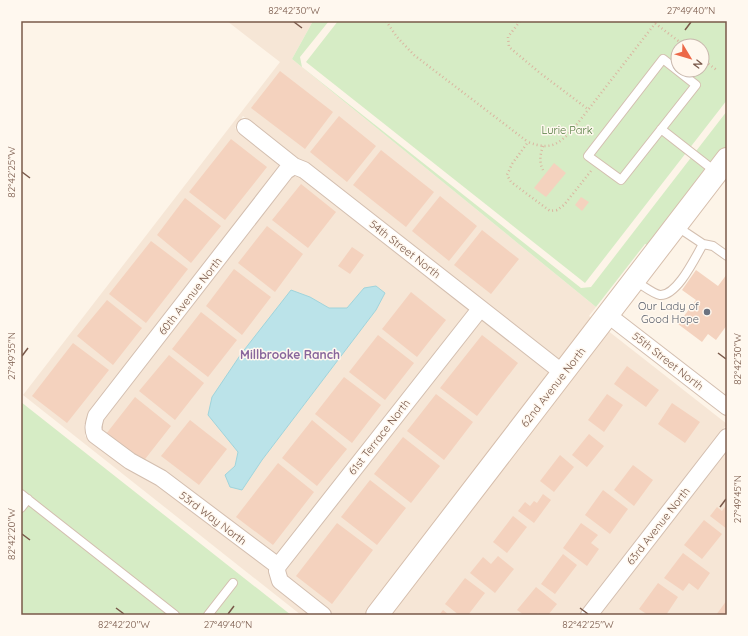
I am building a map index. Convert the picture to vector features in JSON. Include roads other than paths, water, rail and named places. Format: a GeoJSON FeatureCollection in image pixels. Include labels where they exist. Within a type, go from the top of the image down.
{"type":"FeatureCollection","features":[{"type":"Feature","properties":{"kind":"street","name":"54th Street North"},"geometry":{"type":"LineString","coordinates":[[245,127],[294,166],[304,170],[563,373]]}},
{"type":"Feature","properties":{"kind":"street","name":"60th Avenue North"},"geometry":{"type":"LineString","coordinates":[[93,430],[94,423],[101,410],[286,172],[294,166]]}},
{"type":"Feature","properties":{"kind":"street","name":"62nd Avenue North"},"geometry":{"type":"LineString","coordinates":[[377,615],[722,166]]}},
{"type":"Feature","properties":{"kind":"street","name":"61st Terrace North"},"geometry":{"type":"LineString","coordinates":[[278,566],[480,308]]}},
{"type":"Feature","properties":{"kind":"street","name":"55th Street North"},"geometry":{"type":"LineString","coordinates":[[608,315],[727,407]]}},
{"type":"Feature","properties":{"kind":"street","name":"53rd Way North"},"geometry":{"type":"LineString","coordinates":[[93,430],[95,435],[101,440],[130,461],[161,478],[278,566]]}},
{"type":"Feature","properties":{"kind":"street","name":"63rd Avenue North"},"geometry":{"type":"LineString","coordinates":[[589,615],[727,437]]}},
{"type":"Feature","properties":{"kind":"street"},"geometry":{"type":"LineString","coordinates":[[278,566],[276,571],[280,581],[323,615]]}},
{"type":"Feature","properties":{"kind":"lane"},"geometry":{"type":"LineString","coordinates":[[663,59],[696,85],[661,129],[621,180],[588,156],[663,59]]}},
{"type":"Feature","properties":{"kind":"lane"},"geometry":{"type":"LineString","coordinates":[[661,129],[722,166]]}},
{"type":"Feature","properties":{"kind":"lane"},"geometry":{"type":"LineString","coordinates":[[676,226],[703,244],[713,246],[727,256]]}},
{"type":"Feature","properties":{"kind":"lane"},"geometry":{"type":"LineString","coordinates":[[634,280],[658,295],[667,294],[677,285],[703,244]]}},
{"type":"Feature","properties":{"kind":"lane"},"geometry":{"type":"LineString","coordinates":[[21,494],[173,615]]}},
{"type":"Feature","properties":{"kind":"lane"},"geometry":{"type":"LineString","coordinates":[[21,508],[28,499]]}},
{"type":"Feature","properties":{"kind":"lane"},"geometry":{"type":"LineString","coordinates":[[208,615],[233,583]]}},
{"type":"Feature","properties":{"kind":"water"},"geometry":{"type":"Polygon","coordinates":[[[376,286],[385,293],[376,310],[262,460],[242,490],[230,487],[225,475],[235,466],[238,452],[208,415],[212,397],[241,354],[291,290],[310,297],[329,308],[347,308],[364,288],[376,286]]]}},
{"type":"Feature","properties":{"kind":"place","name":"Our Lady of Good Hope"},"geometry":{"type":"Point","coordinates":[707,312]}},
{"type":"Feature","properties":{"kind":"district","name":"Millbrooke Ranch"},"geometry":{"type":"Point","coordinates":[290,354]}},
{"type":"Feature","properties":{"kind":"park label","name":"Lurie Park"},"geometry":{"type":"Point","coordinates":[567,130]}}]}
